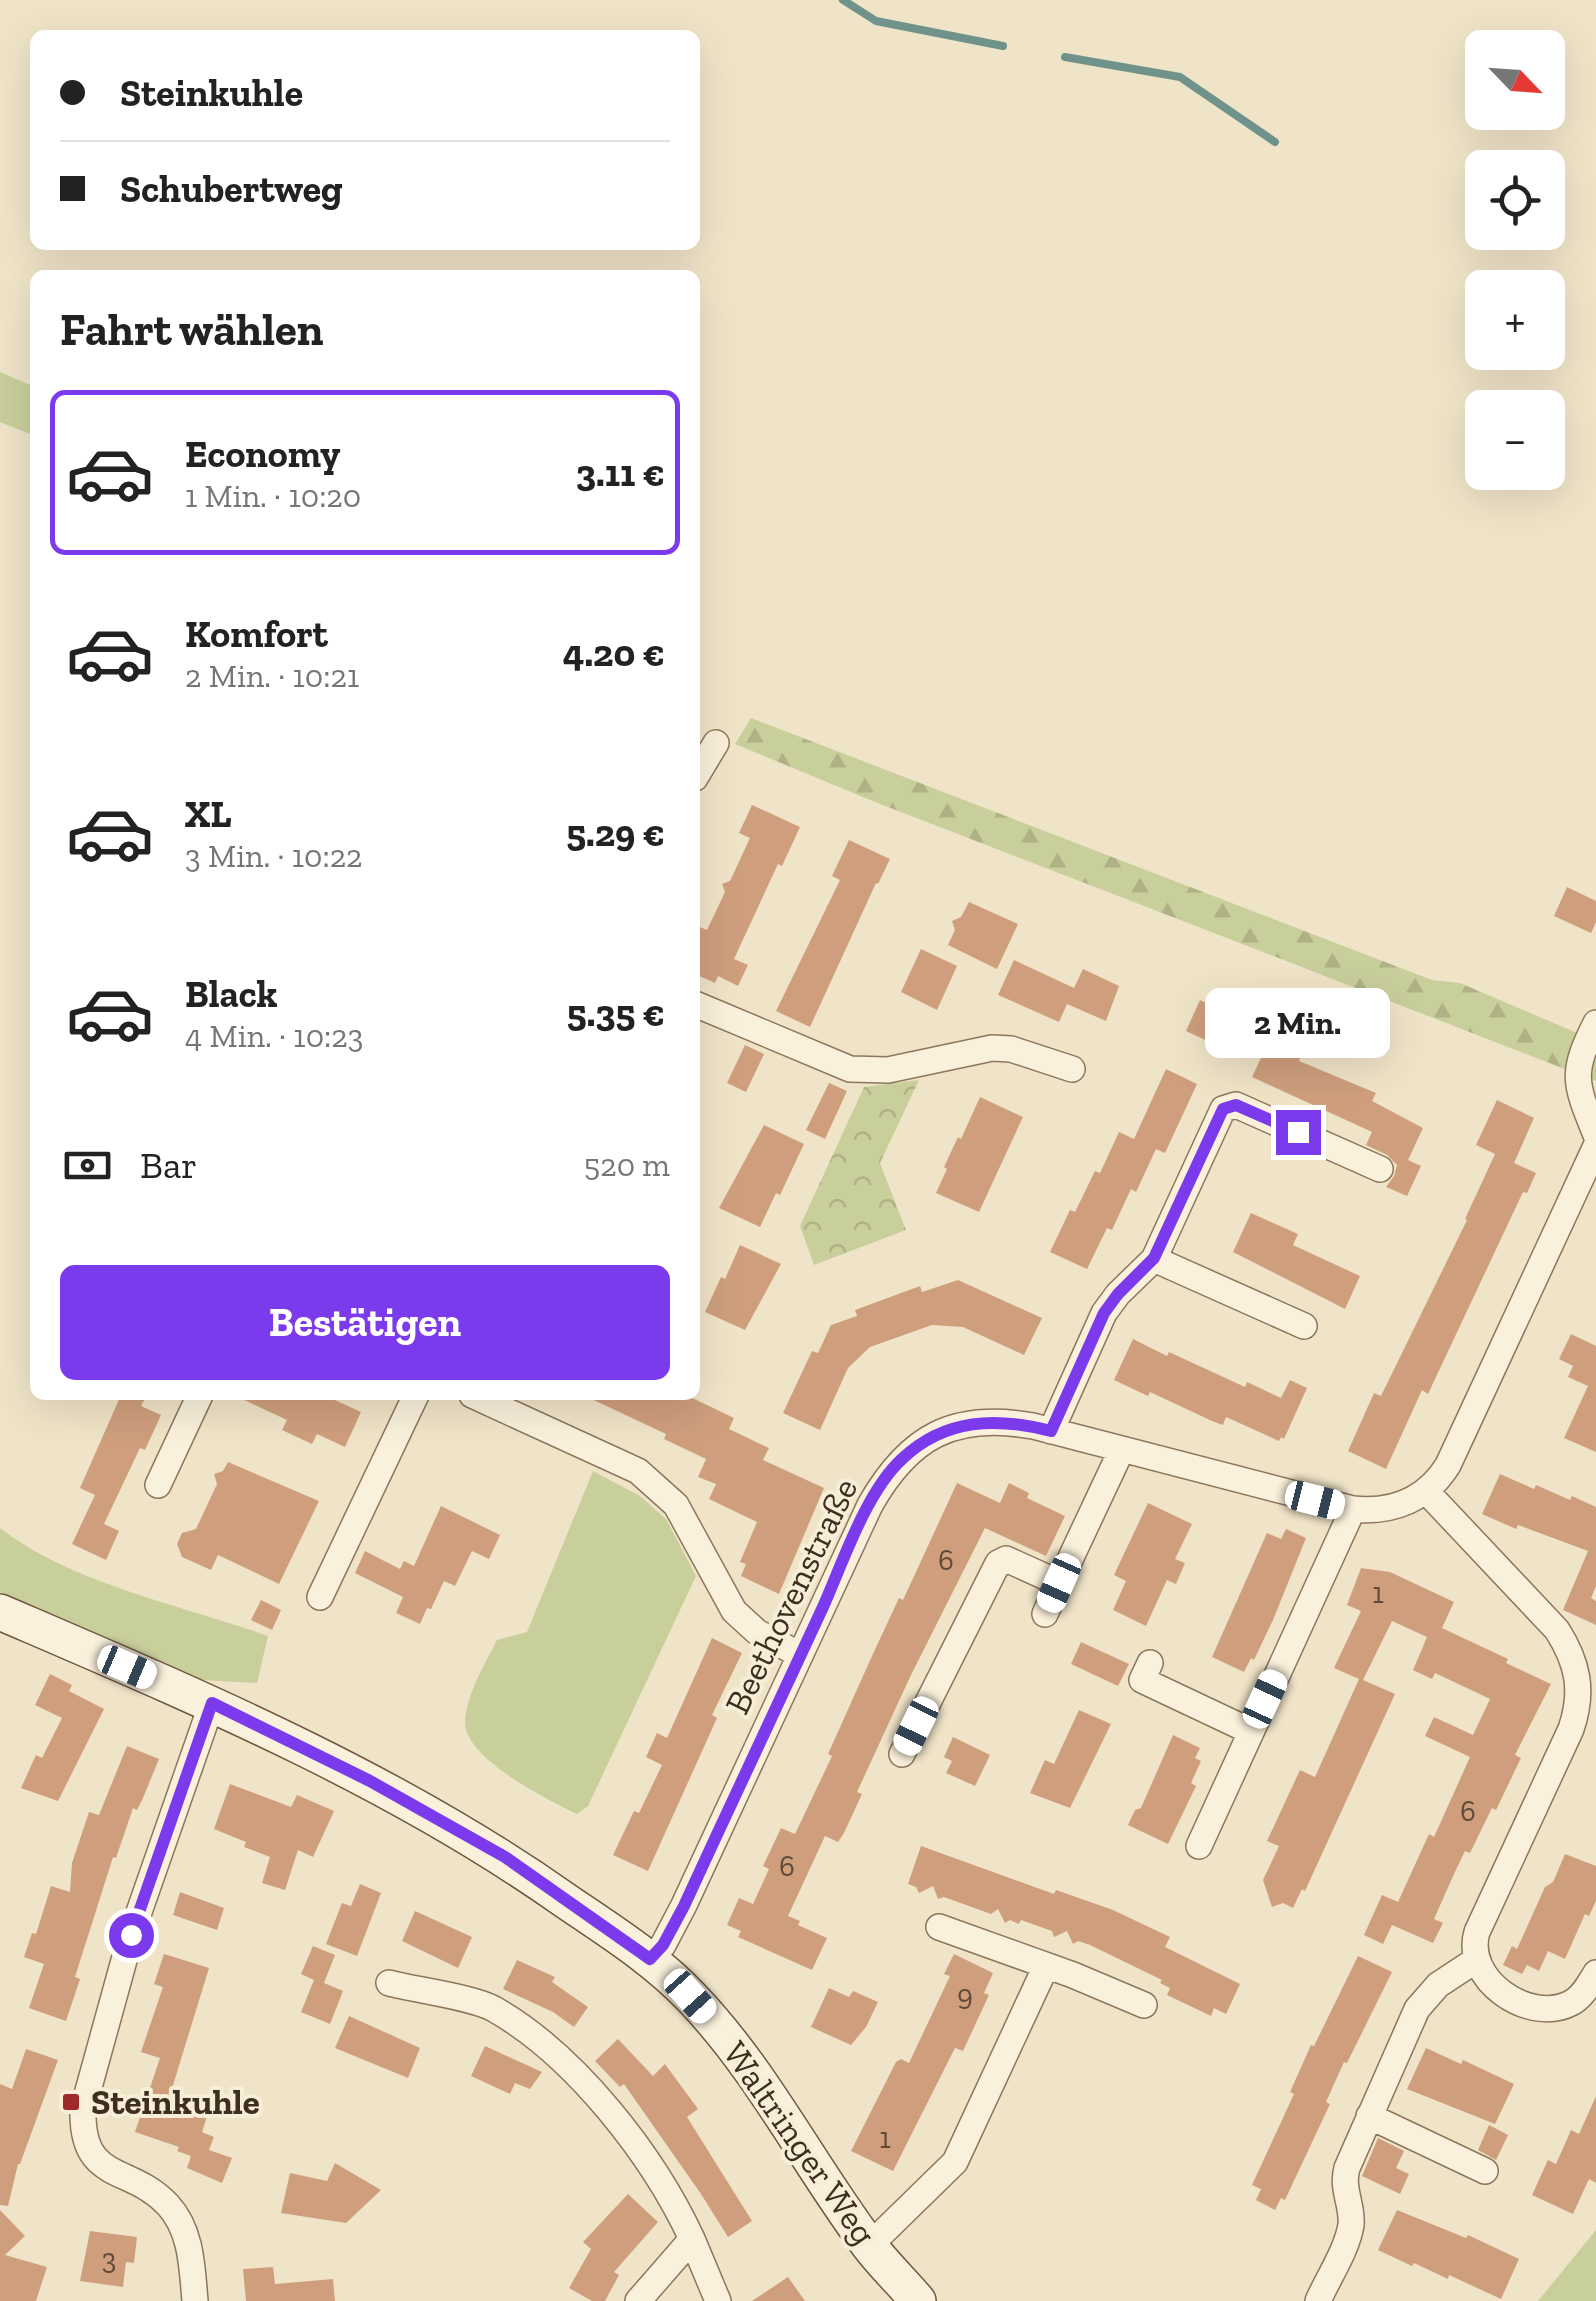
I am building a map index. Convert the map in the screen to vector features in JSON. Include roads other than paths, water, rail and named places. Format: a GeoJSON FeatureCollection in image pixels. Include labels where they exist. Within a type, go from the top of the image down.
{"type":"FeatureCollection","features":[{"type":"Feature","properties":{"kind":"street"},"geometry":{"type":"LineString","coordinates":[[700,770],[716,744]]}},
{"type":"Feature","properties":{"kind":"street"},"geometry":{"type":"LineString","coordinates":[[700,1006],[850,1069],[888,1070],[992,1048],[1012,1049],[1072,1069]]}},
{"type":"Feature","properties":{"kind":"street"},"geometry":{"type":"LineString","coordinates":[[1596,1022],[1579,1058],[1578,1088],[1596,1134]]}},
{"type":"Feature","properties":{"kind":"street"},"geometry":{"type":"LineString","coordinates":[[1051,1431],[1104,1313],[1154,1258],[1223,1109],[1236,1105],[1380,1169]]}},
{"type":"Feature","properties":{"kind":"street"},"geometry":{"type":"LineString","coordinates":[[1596,1146],[1448,1465],[1426,1491],[1586,1661],[1576,1712],[1477,1932],[1476,1960],[1489,1982],[1533,2006],[1565,2006],[1573,2002],[1596,1973]]}},
{"type":"Feature","properties":{"kind":"street"},"geometry":{"type":"LineString","coordinates":[[1154,1258],[1304,1326]]}},
{"type":"Feature","properties":{"kind":"street"},"geometry":{"type":"LineString","coordinates":[[158,1485],[198,1400]]}},
{"type":"Feature","properties":{"kind":"street"},"geometry":{"type":"LineString","coordinates":[[320,1596],[414,1400]]}},
{"type":"Feature","properties":{"kind":"street"},"geometry":{"type":"LineString","coordinates":[[483,1400],[638,1471],[676,1505],[734,1611],[757,1632],[800,1655]]}},
{"type":"Feature","properties":{"kind":"street","name":"Beethovenstraße"},"geometry":{"type":"LineString","coordinates":[[650,1959],[663,1945],[684,1906],[870,1506],[902,1458],[931,1437],[964,1424],[993,1421],[1051,1431],[1353,1509],[1391,1508],[1426,1491]]}},
{"type":"Feature","properties":{"kind":"street"},"geometry":{"type":"LineString","coordinates":[[1045,1614],[1121,1451]]}},
{"type":"Feature","properties":{"kind":"street"},"geometry":{"type":"LineString","coordinates":[[1199,1846],[1353,1509]]}},
{"type":"Feature","properties":{"kind":"street"},"geometry":{"type":"LineString","coordinates":[[902,1754],[998,1563],[1006,1560],[1059,1583]]}},
{"type":"Feature","properties":{"kind":"street","name":"Waltringer Weg"},"geometry":{"type":"LineString","coordinates":[[0,1612],[212,1703],[370,1781],[505,1857],[650,1959],[728,2038],[869,2246],[918,2301]]}},
{"type":"Feature","properties":{"kind":"street"},"geometry":{"type":"LineString","coordinates":[[1150,1662],[1142,1680],[1250,1731]]}},
{"type":"Feature","properties":{"kind":"street"},"geometry":{"type":"LineString","coordinates":[[195,2301],[192,2258],[183,2228],[170,2207],[152,2191],[91,2156],[82,2128],[83,2109],[131,1935],[212,1703]]}},
{"type":"Feature","properties":{"kind":"street"},"geometry":{"type":"LineString","coordinates":[[939,1927],[1144,2004]]}},
{"type":"Feature","properties":{"kind":"street"},"geometry":{"type":"LineString","coordinates":[[1318,2301],[1349,2232],[1344,2180],[1422,2000],[1476,1960]]}},
{"type":"Feature","properties":{"kind":"street"},"geometry":{"type":"LineString","coordinates":[[869,2246],[954,2162],[1046,1966]]}},
{"type":"Feature","properties":{"kind":"street"},"geometry":{"type":"LineString","coordinates":[[389,1984],[491,2008],[565,2062],[623,2127],[677,2206],[718,2301]]}},
{"type":"Feature","properties":{"kind":"street"},"geometry":{"type":"LineString","coordinates":[[1369,2116],[1485,2171]]}},
{"type":"Feature","properties":{"kind":"street"},"geometry":{"type":"LineString","coordinates":[[638,2301],[692,2239]]}},
{"type":"Feature","properties":{"kind":"waterway"},"geometry":{"type":"LineString","coordinates":[[843,0],[876,21],[1003,46]]}},
{"type":"Feature","properties":{"kind":"waterway"},"geometry":{"type":"LineString","coordinates":[[1065,57],[1180,77],[1275,142]]}},
{"type":"Feature","properties":{"kind":"place","name":"Steinkuhle"},"geometry":{"type":"Point","coordinates":[71,2102]}}]}
